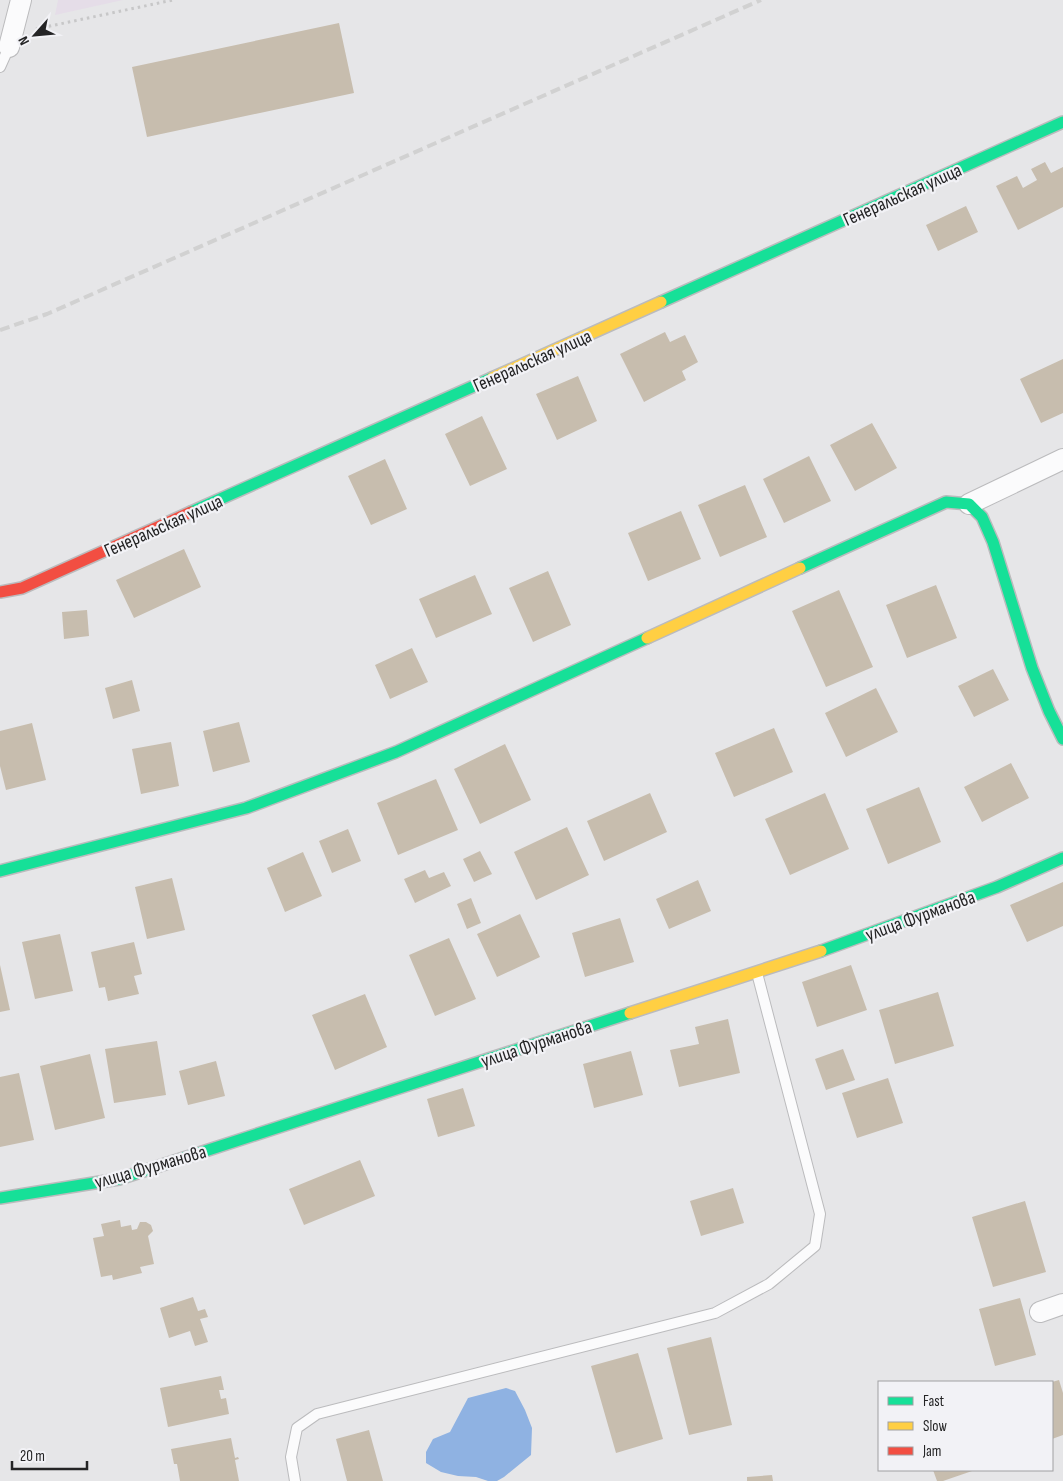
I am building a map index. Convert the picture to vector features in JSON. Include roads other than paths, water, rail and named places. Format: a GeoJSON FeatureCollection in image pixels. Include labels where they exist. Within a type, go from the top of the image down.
{"type":"FeatureCollection","features":[{"type":"Feature","properties":{"kind":"street"},"geometry":{"type":"LineString","coordinates":[[11,41],[21,0]]}},
{"type":"Feature","properties":{"kind":"street","name":"Генеральская улица"},"geometry":{"type":"LineString","coordinates":[[0,592],[22,588],[1063,122]]}},
{"type":"Feature","properties":{"kind":"street"},"geometry":{"type":"LineString","coordinates":[[0,871],[246,808],[320,782],[396,752],[902,521],[946,502],[969,504],[1063,458]]}},
{"type":"Feature","properties":{"kind":"street"},"geometry":{"type":"LineString","coordinates":[[969,504],[982,517],[993,542],[1032,668],[1049,711],[1063,739]]}},
{"type":"Feature","properties":{"kind":"street","name":"улица Фурманова"},"geometry":{"type":"LineString","coordinates":[[0,1198],[119,1179],[824,950],[997,887],[1063,858]]}},
{"type":"Feature","properties":{"kind":"street"},"geometry":{"type":"LineString","coordinates":[[1040,1312],[1063,1304]]}},
{"type":"Feature","properties":{"kind":"lane"},"geometry":{"type":"LineString","coordinates":[[0,67],[11,41]]}},
{"type":"Feature","properties":{"kind":"lane"},"geometry":{"type":"LineString","coordinates":[[296,1481],[290,1457],[297,1428],[317,1414],[715,1313],[770,1284],[815,1246],[820,1214],[756,972]]}},
{"type":"Feature","properties":{"kind":"water"},"geometry":{"type":"Polygon","coordinates":[[[506,1388],[515,1391],[532,1428],[531,1455],[497,1481],[441,1472],[426,1463],[426,1452],[433,1439],[450,1432],[468,1398],[506,1388]]]}},
{"type":"Feature","properties":{"kind":"railway"},"geometry":{"type":"LineString","coordinates":[[0,330],[47,314],[761,0]]}}]}
